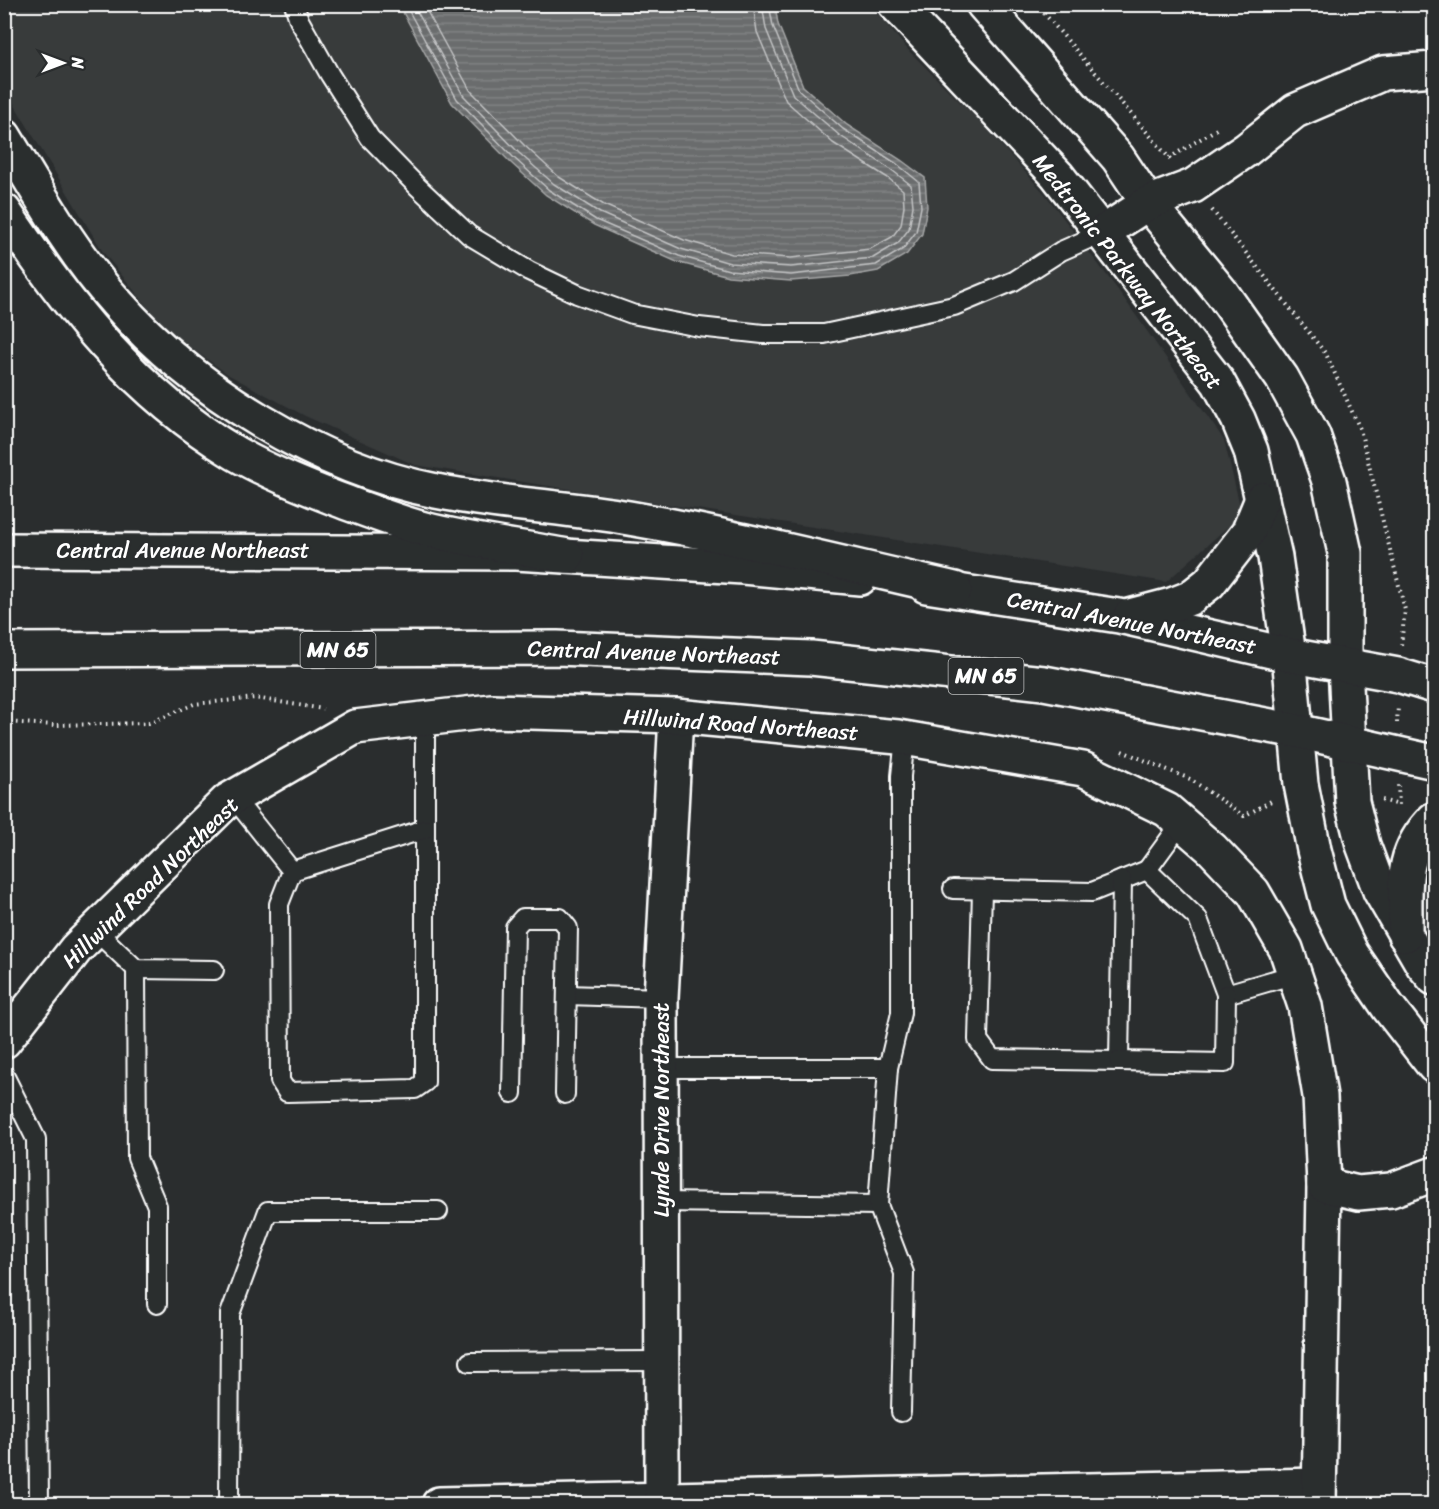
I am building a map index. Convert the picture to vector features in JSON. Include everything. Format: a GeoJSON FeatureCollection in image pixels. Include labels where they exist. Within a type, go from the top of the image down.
{"type":"FeatureCollection","features":[{"type":"Feature","properties":{"kind":"main road","name":"Medtronic Parkway Northeast"},"geometry":{"type":"LineString","coordinates":[[895,4],[1058,175],[1218,382],[1238,418],[1251,451],[1275,557],[1289,655]]}},
{"type":"Feature","properties":{"kind":"main road"},"geometry":{"type":"LineString","coordinates":[[983,4],[1118,158],[1148,203],[1222,293],[1282,378],[1313,435],[1329,481],[1345,553],[1345,666],[1350,791],[1362,845],[1380,891],[1404,935],[1434,978]]}},
{"type":"Feature","properties":{"kind":"main road"},"geometry":{"type":"LineString","coordinates":[[1102,234],[1148,203],[1193,186],[1246,150],[1295,111],[1383,73],[1434,69]]}},
{"type":"Feature","properties":{"kind":"main road"},"geometry":{"type":"LineString","coordinates":[[4,136],[71,245],[115,302],[139,328],[245,412],[284,434],[366,471],[435,491],[629,518],[955,589]]}},
{"type":"Feature","properties":{"kind":"main road"},"geometry":{"type":"LineString","coordinates":[[4,212],[57,287],[99,339],[152,392],[181,416],[234,452],[284,478],[388,518],[426,529],[567,556]]}},
{"type":"Feature","properties":{"kind":"main road"},"geometry":{"type":"LineString","coordinates":[[1125,617],[1190,598],[1209,583],[1248,533],[1262,499]]}},
{"type":"Feature","properties":{"kind":"main road","name":"Central Avenue Northeast"},"geometry":{"type":"LineString","coordinates":[[4,550],[465,551],[792,571],[955,589],[1125,617],[1289,655],[1398,675],[1434,686]]}},
{"type":"Feature","properties":{"kind":"main road","name":"Central Avenue Northeast"},"geometry":{"type":"LineString","coordinates":[[4,650],[557,648],[811,658],[1044,683],[1297,731],[1348,743]]}},
{"type":"Feature","properties":{"kind":"main road"},"geometry":{"type":"LineString","coordinates":[[1289,655],[1301,784],[1328,905],[1352,954],[1388,1007],[1434,1066]]}},
{"type":"Feature","properties":{"kind":"main road","name":"Hillwind Road Northeast"},"geometry":{"type":"LineString","coordinates":[[4,1041],[76,949],[227,801],[355,727],[491,711],[676,716],[905,738],[1083,769],[1167,810],[1212,849],[1253,892],[1286,949],[1295,974],[1305,1006],[1320,1096],[1324,1185],[1319,1495]]}},
{"type":"Feature","properties":{"kind":"main road","name":"Lynde Drive Northeast"},"geometry":{"type":"LineString","coordinates":[[662,1502],[661,998],[676,716]]}},
{"type":"Feature","properties":{"kind":"main road","name":"MN 65"},"geometry":{"type":"LineString","coordinates":[[1348,743],[1434,762]]}},
{"type":"Feature","properties":{"kind":"main road"},"geometry":{"type":"LineString","coordinates":[[1404,935],[1406,869],[1411,849],[1423,830],[1434,819]]}},
{"type":"Feature","properties":{"kind":"main road"},"geometry":{"type":"LineString","coordinates":[[1324,1185],[1358,1193],[1391,1190],[1434,1174]]}},
{"type":"Feature","properties":{"kind":"main road"},"geometry":{"type":"LineString","coordinates":[[439,1504],[1319,1495]]}},
{"type":"Feature","properties":{"kind":"lane"},"geometry":{"type":"LineString","coordinates":[[294,4],[299,20],[330,75],[370,138],[469,235],[529,272],[577,294],[632,314],[699,327],[764,334],[824,334],[954,306],[1014,281],[1061,251],[1102,234]]}},
{"type":"Feature","properties":{"kind":"lane"},"geometry":{"type":"LineString","coordinates":[[292,871],[279,904],[280,1081],[287,1092],[415,1089],[425,1082],[425,718]]}},
{"type":"Feature","properties":{"kind":"lane"},"geometry":{"type":"LineString","coordinates":[[901,1412],[904,1273],[878,1205],[888,1068],[901,1013],[901,776],[905,738]]}},
{"type":"Feature","properties":{"kind":"lane"},"geometry":{"type":"LineString","coordinates":[[233,797],[292,871]]}},
{"type":"Feature","properties":{"kind":"lane"},"geometry":{"type":"LineString","coordinates":[[953,889],[1092,892],[1147,870],[1182,822]]}},
{"type":"Feature","properties":{"kind":"lane"},"geometry":{"type":"LineString","coordinates":[[292,871],[425,829]]}},
{"type":"Feature","properties":{"kind":"lane"},"geometry":{"type":"LineString","coordinates":[[982,890],[978,1040],[992,1059],[1226,1063],[1226,994],[1198,919],[1147,870]]}},
{"type":"Feature","properties":{"kind":"lane"},"geometry":{"type":"LineString","coordinates":[[1119,1061],[1122,880]]}},
{"type":"Feature","properties":{"kind":"lane"},"geometry":{"type":"LineString","coordinates":[[512,1093],[515,927],[523,918],[560,918],[568,928],[565,1094]]}},
{"type":"Feature","properties":{"kind":"lane"},"geometry":{"type":"LineString","coordinates":[[95,930],[136,969],[214,970]]}},
{"type":"Feature","properties":{"kind":"lane"},"geometry":{"type":"LineString","coordinates":[[136,969],[137,1158],[157,1206],[157,1304]]}},
{"type":"Feature","properties":{"kind":"lane"},"geometry":{"type":"LineString","coordinates":[[1226,994],[1295,974]]}},
{"type":"Feature","properties":{"kind":"lane"},"geometry":{"type":"LineString","coordinates":[[567,995],[661,998]]}},
{"type":"Feature","properties":{"kind":"lane"},"geometry":{"type":"LineString","coordinates":[[661,1068],[888,1068]]}},
{"type":"Feature","properties":{"kind":"lane"},"geometry":{"type":"LineString","coordinates":[[4,1075],[36,1138],[39,1504]]}},
{"type":"Feature","properties":{"kind":"lane"},"geometry":{"type":"LineString","coordinates":[[661,1202],[878,1205]]}},
{"type":"Feature","properties":{"kind":"lane"},"geometry":{"type":"LineString","coordinates":[[229,1504],[230,1314],[268,1211],[438,1211]]}},
{"type":"Feature","properties":{"kind":"lane"},"geometry":{"type":"LineString","coordinates":[[470,1362],[662,1361]]}},
{"type":"Feature","properties":{"kind":"path"},"geometry":{"type":"LineString","coordinates":[[1036,4],[1193,186]]}},
{"type":"Feature","properties":{"kind":"shaded area"},"geometry":{"type":"Polygon","coordinates":[[[4,5],[870,5],[910,52],[983,125],[1045,194],[1118,290],[1224,440],[1242,514],[1166,582],[415,465],[305,416],[229,375],[166,330],[103,252],[5,89],[4,5]]]}},
{"type":"Feature","properties":{"kind":"water"},"geometry":{"type":"Polygon","coordinates":[[[399,5],[775,5],[778,24],[803,86],[847,125],[925,178],[927,207],[922,234],[907,254],[878,271],[850,276],[791,281],[728,276],[677,262],[594,225],[546,195],[510,162],[452,103],[399,5]]]}}]}
